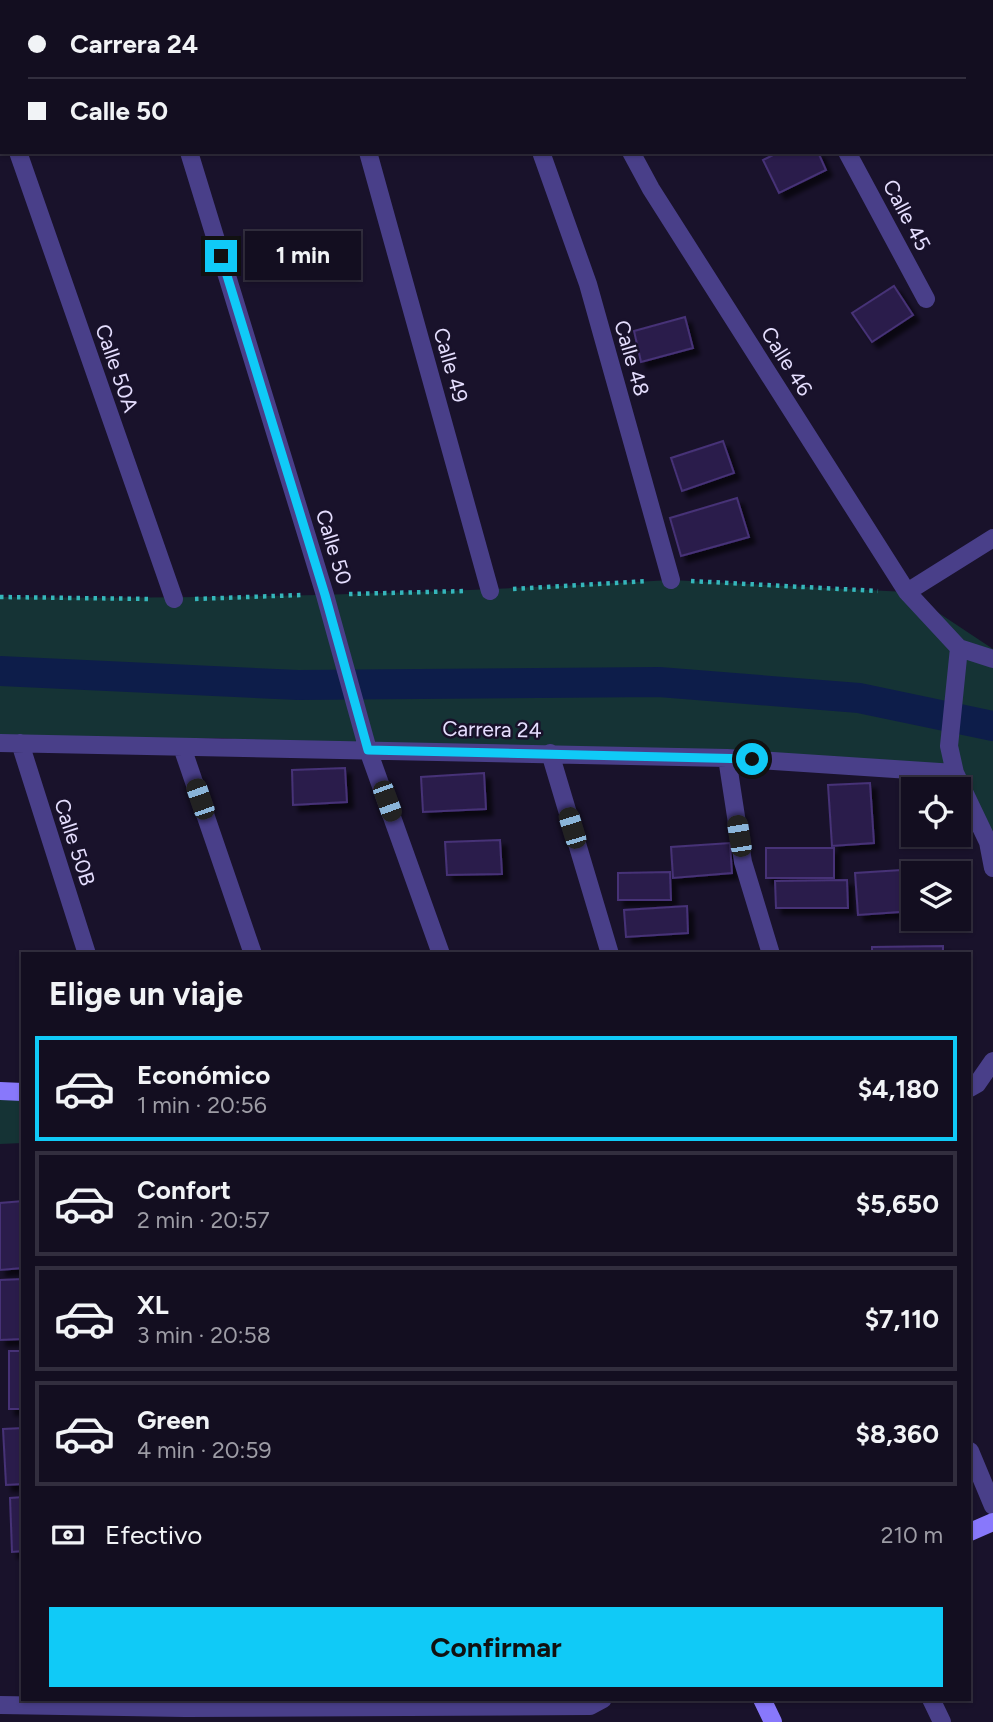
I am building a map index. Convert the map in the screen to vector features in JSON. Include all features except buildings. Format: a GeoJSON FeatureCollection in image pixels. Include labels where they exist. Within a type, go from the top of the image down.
{"type":"FeatureCollection","features":[{"type":"Feature","properties":{"kind":"street","name":"Calle 50A"},"geometry":{"type":"LineString","coordinates":[[19,154],[174,599]]}},
{"type":"Feature","properties":{"kind":"street","name":"Calle 50"},"geometry":{"type":"LineString","coordinates":[[190,154],[325,595],[368,750],[440,952]]}},
{"type":"Feature","properties":{"kind":"street","name":"Calle 49"},"geometry":{"type":"LineString","coordinates":[[369,154],[490,591]]}},
{"type":"Feature","properties":{"kind":"street","name":"Calle 48"},"geometry":{"type":"LineString","coordinates":[[542,154],[588,284],[671,580]]}},
{"type":"Feature","properties":{"kind":"street","name":"Calle 46"},"geometry":{"type":"LineString","coordinates":[[632,154],[651,189],[907,592],[959,648]]}},
{"type":"Feature","properties":{"kind":"street","name":"Calle 45"},"geometry":{"type":"LineString","coordinates":[[848,154],[926,299]]}},
{"type":"Feature","properties":{"kind":"street"},"geometry":{"type":"LineString","coordinates":[[907,592],[993,538]]}},
{"type":"Feature","properties":{"kind":"street"},"geometry":{"type":"LineString","coordinates":[[993,659],[959,648],[949,746],[955,773],[988,842],[993,868]]}},
{"type":"Feature","properties":{"kind":"street","name":"Carrera 24"},"geometry":{"type":"LineString","coordinates":[[0,743],[727,758],[955,773]]}},
{"type":"Feature","properties":{"kind":"street","name":"Calle 50B"},"geometry":{"type":"LineString","coordinates":[[20,743],[86,952]]}},
{"type":"Feature","properties":{"kind":"street"},"geometry":{"type":"LineString","coordinates":[[182,747],[252,952]]}},
{"type":"Feature","properties":{"kind":"street"},"geometry":{"type":"LineString","coordinates":[[550,753],[609,952]]}},
{"type":"Feature","properties":{"kind":"street"},"geometry":{"type":"LineString","coordinates":[[727,758],[743,862],[770,952]]}},
{"type":"Feature","properties":{"kind":"street"},"geometry":{"type":"LineString","coordinates":[[973,1086],[993,1060]]}},
{"type":"Feature","properties":{"kind":"street"},"geometry":{"type":"LineString","coordinates":[[0,1091],[21,1092]]}},
{"type":"Feature","properties":{"kind":"street"},"geometry":{"type":"LineString","coordinates":[[971,1453],[993,1506]]}},
{"type":"Feature","properties":{"kind":"street"},"geometry":{"type":"LineString","coordinates":[[971,1532],[993,1522]]}},
{"type":"Feature","properties":{"kind":"street"},"geometry":{"type":"LineString","coordinates":[[763,1701],[773,1722]]}},
{"type":"Feature","properties":{"kind":"street"},"geometry":{"type":"LineString","coordinates":[[932,1701],[942,1722]]}},
{"type":"Feature","properties":{"kind":"street"},"geometry":{"type":"LineString","coordinates":[[5,1711],[144,1703],[185,1715],[315,1704],[593,1707]]}},
{"type":"Feature","properties":{"kind":"path"},"geometry":{"type":"LineString","coordinates":[[325,595],[490,591],[671,580],[907,592]]}},
{"type":"Feature","properties":{"kind":"green space"},"geometry":{"type":"Polygon","coordinates":[[[671,580],[907,592],[993,649],[993,868],[971,814],[971,777],[956,777],[954,773],[368,750],[221,738],[0,743],[0,597],[168,597],[504,589],[671,580]]]}},
{"type":"Feature","properties":{"kind":"green space"},"geometry":{"type":"Polygon","coordinates":[[[0,1091],[21,1092],[21,1143],[0,1144],[0,1091]]]}},
{"type":"Feature","properties":{"kind":"waterway"},"geometry":{"type":"LineString","coordinates":[[0,671],[298,685],[659,682],[859,698],[993,726]]}},
{"type":"Feature","properties":{"kind":"route"},"geometry":{"type":"LineString","coordinates":[[221,256],[325,595],[368,750],[752,759]]}}]}
